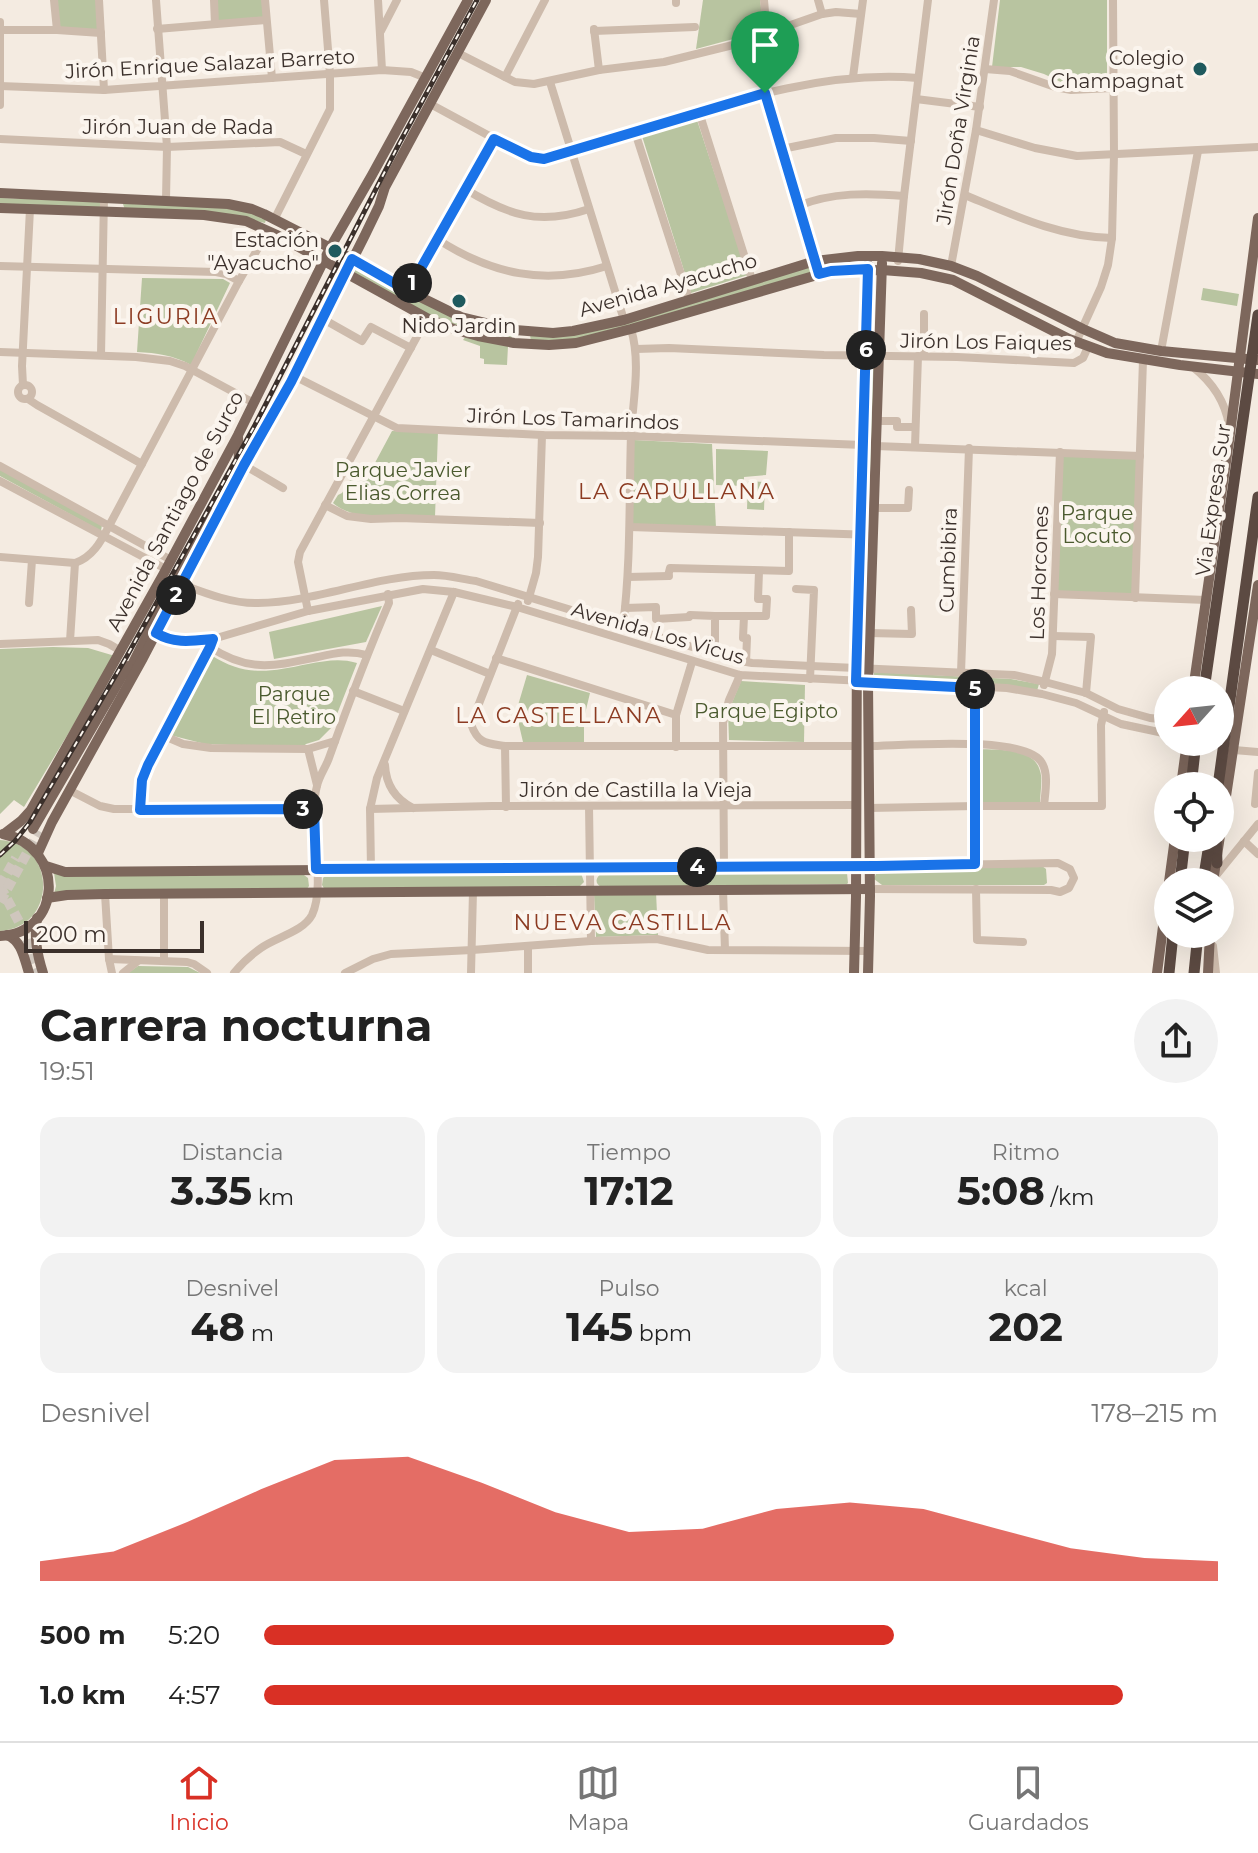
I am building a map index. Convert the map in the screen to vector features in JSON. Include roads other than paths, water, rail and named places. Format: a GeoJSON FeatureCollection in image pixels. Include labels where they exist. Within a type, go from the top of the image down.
{"type":"FeatureCollection","features":[{"type":"Feature","properties":{"kind":"highway","name":"Via Expresa Sur"},"geometry":{"type":"LineString","coordinates":[[1206,676],[1258,315]]}},
{"type":"Feature","properties":{"kind":"highway"},"geometry":{"type":"LineString","coordinates":[[1220,772],[1258,497]]}},
{"type":"Feature","properties":{"kind":"highway"},"geometry":{"type":"LineString","coordinates":[[1217,852],[1217,863]]}},
{"type":"Feature","properties":{"kind":"highway"},"geometry":{"type":"LineString","coordinates":[[1169,973],[1172,948]]}},
{"type":"Feature","properties":{"kind":"highway"},"geometry":{"type":"LineString","coordinates":[[1194,973],[1197,948]]}},
{"type":"Feature","properties":{"kind":"main road","name":"Avenida Santiago de Surco"},"geometry":{"type":"LineString","coordinates":[[379,206],[385,187],[486,0]]}},
{"type":"Feature","properties":{"kind":"main road","name":"Avenida Santiago de Surco"},"geometry":{"type":"LineString","coordinates":[[38,853],[174,581],[292,379],[379,206],[492,0]]}},
{"type":"Feature","properties":{"kind":"main road","name":"Avenida Santiago de Surco"},"geometry":{"type":"LineString","coordinates":[[361,193],[368,173],[451,20],[464,4]]}},
{"type":"Feature","properties":{"kind":"main road","name":"Avenida Santiago de Surco"},"geometry":{"type":"LineString","coordinates":[[2,834],[31,810],[121,651],[238,435],[330,248],[464,4]]}},
{"type":"Feature","properties":{"kind":"main road","name":"Avenida Ayacucho"},"geometry":{"type":"LineString","coordinates":[[0,193],[166,200],[228,204],[252,209],[461,317],[528,332],[573,331],[624,320],[828,258],[899,256],[951,266],[977,276],[1115,343],[1161,351],[1250,359]]}},
{"type":"Feature","properties":{"kind":"main road","name":"Avenida Ayacucho"},"geometry":{"type":"LineString","coordinates":[[0,208],[218,216],[246,221],[324,260],[427,318],[467,333],[528,345],[576,343],[831,271],[898,270],[953,280],[1076,342],[1107,353],[1249,373]]}},
{"type":"Feature","properties":{"kind":"main road"},"geometry":{"type":"LineString","coordinates":[[1250,359],[1258,218]]}},
{"type":"Feature","properties":{"kind":"main road"},"geometry":{"type":"LineString","coordinates":[[854,973],[856,805],[862,746],[861,535],[869,255]]}},
{"type":"Feature","properties":{"kind":"main road"},"geometry":{"type":"LineString","coordinates":[[862,668],[869,633],[882,256]]}},
{"type":"Feature","properties":{"kind":"main road"},"geometry":{"type":"LineString","coordinates":[[828,258],[831,271]]}},
{"type":"Feature","properties":{"kind":"main road"},"geometry":{"type":"LineString","coordinates":[[995,301],[1001,288]]}},
{"type":"Feature","properties":{"kind":"main road"},"geometry":{"type":"LineString","coordinates":[[1007,307],[1012,294]]}},
{"type":"Feature","properties":{"kind":"main road"},"geometry":{"type":"LineString","coordinates":[[514,343],[515,330]]}},
{"type":"Feature","properties":{"kind":"main road"},"geometry":{"type":"LineString","coordinates":[[528,332],[528,345]]}},
{"type":"Feature","properties":{"kind":"main road"},"geometry":{"type":"LineString","coordinates":[[1180,365],[1184,359],[1181,353]]}},
{"type":"Feature","properties":{"kind":"main road"},"geometry":{"type":"LineString","coordinates":[[1192,366],[1189,361],[1192,357],[1228,358]]}},
{"type":"Feature","properties":{"kind":"main road"},"geometry":{"type":"LineString","coordinates":[[1195,676],[1229,441],[1249,373]]}},
{"type":"Feature","properties":{"kind":"main road"},"geometry":{"type":"LineString","coordinates":[[238,435],[242,464]]}},
{"type":"Feature","properties":{"kind":"main road","name":"Avenida Santiago de Surco"},"geometry":{"type":"LineString","coordinates":[[138,658],[125,670],[36,830],[128,672],[156,633],[242,464]]}},
{"type":"Feature","properties":{"kind":"main road"},"geometry":{"type":"LineString","coordinates":[[1234,750],[1258,585]]}},
{"type":"Feature","properties":{"kind":"main road"},"geometry":{"type":"LineString","coordinates":[[862,746],[869,808],[868,973]]}},
{"type":"Feature","properties":{"kind":"main road"},"geometry":{"type":"LineString","coordinates":[[1215,868],[1233,756]]}},
{"type":"Feature","properties":{"kind":"main road"},"geometry":{"type":"LineString","coordinates":[[2,834],[28,843],[46,866],[49,887],[37,918],[35,934],[43,973]]}},
{"type":"Feature","properties":{"kind":"main road"},"geometry":{"type":"LineString","coordinates":[[46,866],[63,872],[869,866]]}},
{"type":"Feature","properties":{"kind":"main road"},"geometry":{"type":"LineString","coordinates":[[47,898],[69,894],[870,889]]}},
{"type":"Feature","properties":{"kind":"main road"},"geometry":{"type":"LineString","coordinates":[[3,936],[23,929],[37,918]]}},
{"type":"Feature","properties":{"kind":"main road"},"geometry":{"type":"LineString","coordinates":[[3,936],[14,938],[18,943],[29,973]]}},
{"type":"Feature","properties":{"kind":"main road"},"geometry":{"type":"LineString","coordinates":[[1157,973],[1160,948]]}},
{"type":"Feature","properties":{"kind":"main road"},"geometry":{"type":"LineString","coordinates":[[1208,973],[1210,948]]}},
{"type":"Feature","properties":{"kind":"street"},"geometry":{"type":"LineString","coordinates":[[54,0],[57,30]]}},
{"type":"Feature","properties":{"kind":"street"},"geometry":{"type":"LineString","coordinates":[[99,0],[104,90]]}},
{"type":"Feature","properties":{"kind":"street"},"geometry":{"type":"LineString","coordinates":[[156,0],[167,147],[166,200]]}},
{"type":"Feature","properties":{"kind":"street"},"geometry":{"type":"LineString","coordinates":[[214,0],[215,24]]}},
{"type":"Feature","properties":{"kind":"street"},"geometry":{"type":"LineString","coordinates":[[265,0],[272,78]]}},
{"type":"Feature","properties":{"kind":"street"},"geometry":{"type":"LineString","coordinates":[[274,220],[330,109],[324,0]]}},
{"type":"Feature","properties":{"kind":"street"},"geometry":{"type":"LineString","coordinates":[[505,77],[545,0]]}},
{"type":"Feature","properties":{"kind":"street"},"geometry":{"type":"LineString","coordinates":[[764,0],[770,31]]}},
{"type":"Feature","properties":{"kind":"street"},"geometry":{"type":"LineString","coordinates":[[818,0],[822,14]]}},
{"type":"Feature","properties":{"kind":"street"},"geometry":{"type":"LineString","coordinates":[[853,77],[863,0]]}},
{"type":"Feature","properties":{"kind":"street"},"geometry":{"type":"LineString","coordinates":[[898,270],[928,0]]}},
{"type":"Feature","properties":{"kind":"street","name":"Jirón Doña Virginia"},"geometry":{"type":"LineString","coordinates":[[951,266],[980,107],[994,0]]}},
{"type":"Feature","properties":{"kind":"street"},"geometry":{"type":"LineString","coordinates":[[1076,342],[1101,287],[1112,238],[1113,0]]}},
{"type":"Feature","properties":{"kind":"street"},"geometry":{"type":"LineString","coordinates":[[382,70],[378,1],[387,5],[396,2]]}},
{"type":"Feature","properties":{"kind":"street"},"geometry":{"type":"LineString","coordinates":[[380,33],[396,2]]}},
{"type":"Feature","properties":{"kind":"street"},"geometry":{"type":"LineString","coordinates":[[462,55],[524,84],[550,82],[599,70],[664,62],[733,45],[822,14],[861,14]]}},
{"type":"Feature","properties":{"kind":"street"},"geometry":{"type":"LineString","coordinates":[[157,29],[266,20]]}},
{"type":"Feature","properties":{"kind":"street"},"geometry":{"type":"LineString","coordinates":[[0,22],[0,105]]}},
{"type":"Feature","properties":{"kind":"street"},"geometry":{"type":"LineString","coordinates":[[599,70],[594,30],[695,27]]}},
{"type":"Feature","properties":{"kind":"street"},"geometry":{"type":"LineString","coordinates":[[1,30],[101,33]]}},
{"type":"Feature","properties":{"kind":"street"},"geometry":{"type":"LineString","coordinates":[[985,69],[1020,73],[1064,89],[1112,88]]}},
{"type":"Feature","properties":{"kind":"street","name":"Jirón Enrique Salazar Barreto"},"geometry":{"type":"LineString","coordinates":[[1,86],[104,90],[382,70],[411,72],[421,76]]}},
{"type":"Feature","properties":{"kind":"street"},"geometry":{"type":"LineString","coordinates":[[434,106],[531,157],[544,159],[802,84],[853,77],[918,78]]}},
{"type":"Feature","properties":{"kind":"street"},"geometry":{"type":"LineString","coordinates":[[550,82],[624,320]]}},
{"type":"Feature","properties":{"kind":"street"},"geometry":{"type":"LineString","coordinates":[[765,93],[819,274]]}},
{"type":"Feature","properties":{"kind":"street"},"geometry":{"type":"LineString","coordinates":[[916,99],[980,107]]}},
{"type":"Feature","properties":{"kind":"street"},"geometry":{"type":"LineString","coordinates":[[699,112],[752,280]]}},
{"type":"Feature","properties":{"kind":"street"},"geometry":{"type":"LineString","coordinates":[[976,130],[1055,153],[1077,156],[1258,147]]}},
{"type":"Feature","properties":{"kind":"street"},"geometry":{"type":"LineString","coordinates":[[635,132],[689,299]]}},
{"type":"Feature","properties":{"kind":"street"},"geometry":{"type":"LineString","coordinates":[[782,149],[836,138],[911,141]]}},
{"type":"Feature","properties":{"kind":"street","name":"Jirón Juan de Rada"},"geometry":{"type":"LineString","coordinates":[[0,139],[167,147],[273,141],[306,154]]}},
{"type":"Feature","properties":{"kind":"street"},"geometry":{"type":"LineString","coordinates":[[408,291],[494,139]]}},
{"type":"Feature","properties":{"kind":"street"},"geometry":{"type":"LineString","coordinates":[[1161,351],[1198,151]]}},
{"type":"Feature","properties":{"kind":"street"},"geometry":{"type":"LineString","coordinates":[[465,189],[503,210],[529,217],[565,217],[589,209]]}},
{"type":"Feature","properties":{"kind":"street"},"geometry":{"type":"LineString","coordinates":[[798,206],[852,194],[904,196]]}},
{"type":"Feature","properties":{"kind":"street"},"geometry":{"type":"LineString","coordinates":[[965,195],[1047,228],[1112,238]]}},
{"type":"Feature","properties":{"kind":"street"},"geometry":{"type":"LineString","coordinates":[[101,355],[104,197]]}},
{"type":"Feature","properties":{"kind":"street"},"geometry":{"type":"LineString","coordinates":[[30,209],[23,385],[18,395],[142,464]]}},
{"type":"Feature","properties":{"kind":"street"},"geometry":{"type":"LineString","coordinates":[[0,557],[75,563],[89,556],[104,536],[268,231]]}},
{"type":"Feature","properties":{"kind":"street"},"geometry":{"type":"LineString","coordinates":[[437,239],[480,263],[522,274],[561,276],[607,266]]}},
{"type":"Feature","properties":{"kind":"street"},"geometry":{"type":"LineString","coordinates":[[0,266],[216,272],[239,281]]}},
{"type":"Feature","properties":{"kind":"street"},"geometry":{"type":"LineString","coordinates":[[915,446],[924,314]]}},
{"type":"Feature","properties":{"kind":"street"},"geometry":{"type":"LineString","coordinates":[[308,611],[298,562],[300,552],[427,318]]}},
{"type":"Feature","properties":{"kind":"street"},"geometry":{"type":"LineString","coordinates":[[323,319],[362,341],[371,327],[411,348]]}},
{"type":"Feature","properties":{"kind":"street"},"geometry":{"type":"LineString","coordinates":[[623,626],[628,577],[636,349],[631,329]]}},
{"type":"Feature","properties":{"kind":"street","name":"Jirón Los Faiques"},"geometry":{"type":"LineString","coordinates":[[636,349],[1074,363],[1083,358],[1088,347]]}},
{"type":"Feature","properties":{"kind":"street"},"geometry":{"type":"LineString","coordinates":[[0,352],[101,355],[175,362],[254,403]]}},
{"type":"Feature","properties":{"kind":"street"},"geometry":{"type":"LineString","coordinates":[[1135,598],[1143,360]]}},
{"type":"Feature","properties":{"kind":"street"},"geometry":{"type":"LineString","coordinates":[[1192,366],[1211,384],[1224,404],[1229,422],[1229,441]]}},
{"type":"Feature","properties":{"kind":"street","name":"Jirón Los Tamarindos"},"geometry":{"type":"LineString","coordinates":[[292,379],[397,428],[863,445]]}},
{"type":"Feature","properties":{"kind":"street"},"geometry":{"type":"LineString","coordinates":[[877,421],[897,421],[897,427],[915,427]]}},
{"type":"Feature","properties":{"kind":"street"},"geometry":{"type":"LineString","coordinates":[[542,435],[536,573],[496,658],[471,724],[475,735],[483,743],[505,746],[676,747],[975,744],[1017,748],[1039,759],[1045,772],[1044,806]]}},
{"type":"Feature","properties":{"kind":"street"},"geometry":{"type":"LineString","coordinates":[[876,446],[1140,456]]}},
{"type":"Feature","properties":{"kind":"street","name":"Cumbibira"},"geometry":{"type":"LineString","coordinates":[[961,673],[969,448]]}},
{"type":"Feature","properties":{"kind":"street","name":"Los Horcones"},"geometry":{"type":"LineString","coordinates":[[1042,694],[1051,664],[1060,452]]}},
{"type":"Feature","properties":{"kind":"street"},"geometry":{"type":"LineString","coordinates":[[242,464],[283,488]]}},
{"type":"Feature","properties":{"kind":"street"},"geometry":{"type":"LineString","coordinates":[[0,466],[151,548],[169,564]]}},
{"type":"Feature","properties":{"kind":"street"},"geometry":{"type":"LineString","coordinates":[[0,481],[145,558],[169,564]]}},
{"type":"Feature","properties":{"kind":"street"},"geometry":{"type":"LineString","coordinates":[[874,508],[908,508],[909,490]]}},
{"type":"Feature","properties":{"kind":"street"},"geometry":{"type":"LineString","coordinates":[[325,505],[347,516],[371,519],[540,523]]}},
{"type":"Feature","properties":{"kind":"street"},"geometry":{"type":"LineString","coordinates":[[630,527],[873,535]]}},
{"type":"Feature","properties":{"kind":"street"},"geometry":{"type":"LineString","coordinates":[[628,577],[669,576],[670,568],[789,571],[789,532]]}},
{"type":"Feature","properties":{"kind":"street"},"geometry":{"type":"LineString","coordinates":[[145,558],[151,548]]}},
{"type":"Feature","properties":{"kind":"street"},"geometry":{"type":"LineString","coordinates":[[29,603],[32,560]]}},
{"type":"Feature","properties":{"kind":"street"},"geometry":{"type":"LineString","coordinates":[[70,641],[75,563]]}},
{"type":"Feature","properties":{"kind":"street"},"geometry":{"type":"LineString","coordinates":[[625,608],[656,607],[656,619],[766,616],[767,599],[758,599],[759,571]]}},
{"type":"Feature","properties":{"kind":"street","name":"Avenida Los Vicus"},"geometry":{"type":"LineString","coordinates":[[181,584],[239,602],[258,603],[305,598],[406,577],[438,575],[476,581],[746,662],[1014,675],[1086,693],[1106,704],[1154,718]]}},
{"type":"Feature","properties":{"kind":"street","name":"Avenida Los Vicus"},"geometry":{"type":"LineString","coordinates":[[156,633],[171,640],[211,643],[308,611],[388,594],[423,589],[454,592],[522,608],[740,675],[1007,688],[1076,703],[1121,724],[1154,731]]}},
{"type":"Feature","properties":{"kind":"street"},"geometry":{"type":"LineString","coordinates":[[796,589],[814,590],[810,679]]}},
{"type":"Feature","properties":{"kind":"street"},"geometry":{"type":"LineString","coordinates":[[371,869],[370,809],[377,778],[454,592]]}},
{"type":"Feature","properties":{"kind":"street"},"geometry":{"type":"LineString","coordinates":[[234,973],[261,948],[311,918],[317,893],[314,809],[317,786],[389,603],[388,594]]}},
{"type":"Feature","properties":{"kind":"street"},"geometry":{"type":"LineString","coordinates":[[1054,594],[1206,600]]}},
{"type":"Feature","properties":{"kind":"street"},"geometry":{"type":"LineString","coordinates":[[869,633],[912,634],[911,610]]}},
{"type":"Feature","properties":{"kind":"street"},"geometry":{"type":"LineString","coordinates":[[715,616],[715,654]]}},
{"type":"Feature","properties":{"kind":"street"},"geometry":{"type":"LineString","coordinates":[[744,616],[746,662]]}},
{"type":"Feature","properties":{"kind":"street"},"geometry":{"type":"LineString","coordinates":[[1053,636],[1091,637],[1086,693]]}},
{"type":"Feature","properties":{"kind":"street"},"geometry":{"type":"LineString","coordinates":[[0,644],[98,640],[121,651]]}},
{"type":"Feature","properties":{"kind":"street"},"geometry":{"type":"LineString","coordinates":[[140,810],[142,780],[211,643],[235,662],[257,666],[278,665],[343,651],[367,655]]}},
{"type":"Feature","properties":{"kind":"street"},"geometry":{"type":"LineString","coordinates":[[431,650],[490,674]]}},
{"type":"Feature","properties":{"kind":"street"},"geometry":{"type":"LineString","coordinates":[[496,658],[676,715]]}},
{"type":"Feature","properties":{"kind":"street"},"geometry":{"type":"LineString","coordinates":[[676,747],[676,715],[692,662]]}},
{"type":"Feature","properties":{"kind":"street"},"geometry":{"type":"LineString","coordinates":[[724,867],[723,723],[740,675]]}},
{"type":"Feature","properties":{"kind":"street"},"geometry":{"type":"LineString","coordinates":[[975,688],[975,864]]}},
{"type":"Feature","properties":{"kind":"street"},"geometry":{"type":"LineString","coordinates":[[353,691],[404,711]]}},
{"type":"Feature","properties":{"kind":"street"},"geometry":{"type":"LineString","coordinates":[[869,808],[1102,806],[1101,725],[1106,704]]}},
{"type":"Feature","properties":{"kind":"street"},"geometry":{"type":"LineString","coordinates":[[162,735],[183,744],[211,748],[308,749],[335,741]]}},
{"type":"Feature","properties":{"kind":"street"},"geometry":{"type":"LineString","coordinates":[[505,746],[506,807]]}},
{"type":"Feature","properties":{"kind":"street"},"geometry":{"type":"LineString","coordinates":[[308,749],[317,786]]}},
{"type":"Feature","properties":{"kind":"street"},"geometry":{"type":"LineString","coordinates":[[1234,750],[1258,752]]}},
{"type":"Feature","properties":{"kind":"street"},"geometry":{"type":"LineString","coordinates":[[385,761],[386,778],[393,792],[401,801],[416,809]]}},
{"type":"Feature","properties":{"kind":"street"},"geometry":{"type":"LineString","coordinates":[[1255,804],[1258,773]]}},
{"type":"Feature","properties":{"kind":"street"},"geometry":{"type":"LineString","coordinates":[[69,790],[100,806],[114,809],[314,809]]}},
{"type":"Feature","properties":{"kind":"street","name":"Jirón de Castilla la Vieja"},"geometry":{"type":"LineString","coordinates":[[370,809],[856,805]]}},
{"type":"Feature","properties":{"kind":"street"},"geometry":{"type":"LineString","coordinates":[[589,806],[591,941]]}},
{"type":"Feature","properties":{"kind":"street"},"geometry":{"type":"LineString","coordinates":[[1221,868],[1258,824]]}},
{"type":"Feature","properties":{"kind":"street"},"geometry":{"type":"LineString","coordinates":[[1244,841],[1258,854]]}},
{"type":"Feature","properties":{"kind":"street"},"geometry":{"type":"LineString","coordinates":[[869,866],[1058,863],[1070,869],[1074,878],[1069,888],[1060,892],[870,889]]}},
{"type":"Feature","properties":{"kind":"street"},"geometry":{"type":"LineString","coordinates":[[723,889],[725,950]]}},
{"type":"Feature","properties":{"kind":"street"},"geometry":{"type":"LineString","coordinates":[[976,889],[977,940],[1023,942]]}},
{"type":"Feature","properties":{"kind":"street"},"geometry":{"type":"LineString","coordinates":[[471,973],[473,891]]}},
{"type":"Feature","properties":{"kind":"street"},"geometry":{"type":"LineString","coordinates":[[105,894],[112,973]]}},
{"type":"Feature","properties":{"kind":"street"},"geometry":{"type":"LineString","coordinates":[[164,894],[164,961]]}},
{"type":"Feature","properties":{"kind":"street"},"geometry":{"type":"LineString","coordinates":[[345,973],[391,954],[591,941],[657,939],[708,950],[869,951]]}},
{"type":"Feature","properties":{"kind":"street"},"geometry":{"type":"LineString","coordinates":[[528,947],[528,973]]}},
{"type":"Feature","properties":{"kind":"street"},"geometry":{"type":"LineString","coordinates":[[1213,948],[1216,973]]}},
{"type":"Feature","properties":{"kind":"street"},"geometry":{"type":"LineString","coordinates":[[109,959],[187,962],[207,973]]}},
{"type":"Feature","properties":{"kind":"street"},"geometry":{"type":"LineString","coordinates":[[123,973],[142,960]]}},
{"type":"Feature","properties":{"kind":"tunnel"},"geometry":{"type":"LineString","coordinates":[[0,902],[39,831]]}},
{"type":"Feature","properties":{"kind":"tunnel"},"geometry":{"type":"LineString","coordinates":[[0,886],[16,858]]}},
{"type":"Feature","properties":{"kind":"tunnel"},"geometry":{"type":"LineString","coordinates":[[0,886],[25,933],[37,973]]}},
{"type":"Feature","properties":{"kind":"railway"},"geometry":{"type":"LineString","coordinates":[[0,855],[30,822],[127,656],[255,425],[399,144],[477,0]]}},
{"type":"Feature","properties":{"kind":"place","name":"Colegio Champagnat"},"geometry":{"type":"Point","coordinates":[1200,69]}},
{"type":"Feature","properties":{"kind":"place","name":"Estación \"Ayacucho\""},"geometry":{"type":"Point","coordinates":[335,251]}},
{"type":"Feature","properties":{"kind":"place","name":"Nido Jardin"},"geometry":{"type":"Point","coordinates":[459,301]}},
{"type":"Feature","properties":{"kind":"district","name":"LIGURIA"},"geometry":{"type":"Point","coordinates":[166,316]}},
{"type":"Feature","properties":{"kind":"district","name":"LA CAPULLANA"},"geometry":{"type":"Point","coordinates":[677,491]}},
{"type":"Feature","properties":{"kind":"district","name":"LA CASTELLANA"},"geometry":{"type":"Point","coordinates":[559,715]}},
{"type":"Feature","properties":{"kind":"district","name":"NUEVA CASTILLA"},"geometry":{"type":"Point","coordinates":[623,922]}},
{"type":"Feature","properties":{"kind":"park label","name":"Parque Javier Elias Correa"},"geometry":{"type":"Point","coordinates":[403,482]}},
{"type":"Feature","properties":{"kind":"park label","name":"Parque Locuto"},"geometry":{"type":"Point","coordinates":[1097,524]}},
{"type":"Feature","properties":{"kind":"park label","name":"Parque El Retiro"},"geometry":{"type":"Point","coordinates":[294,706]}},
{"type":"Feature","properties":{"kind":"park label","name":"Parque Egipto"},"geometry":{"type":"Point","coordinates":[766,711]}}]}
